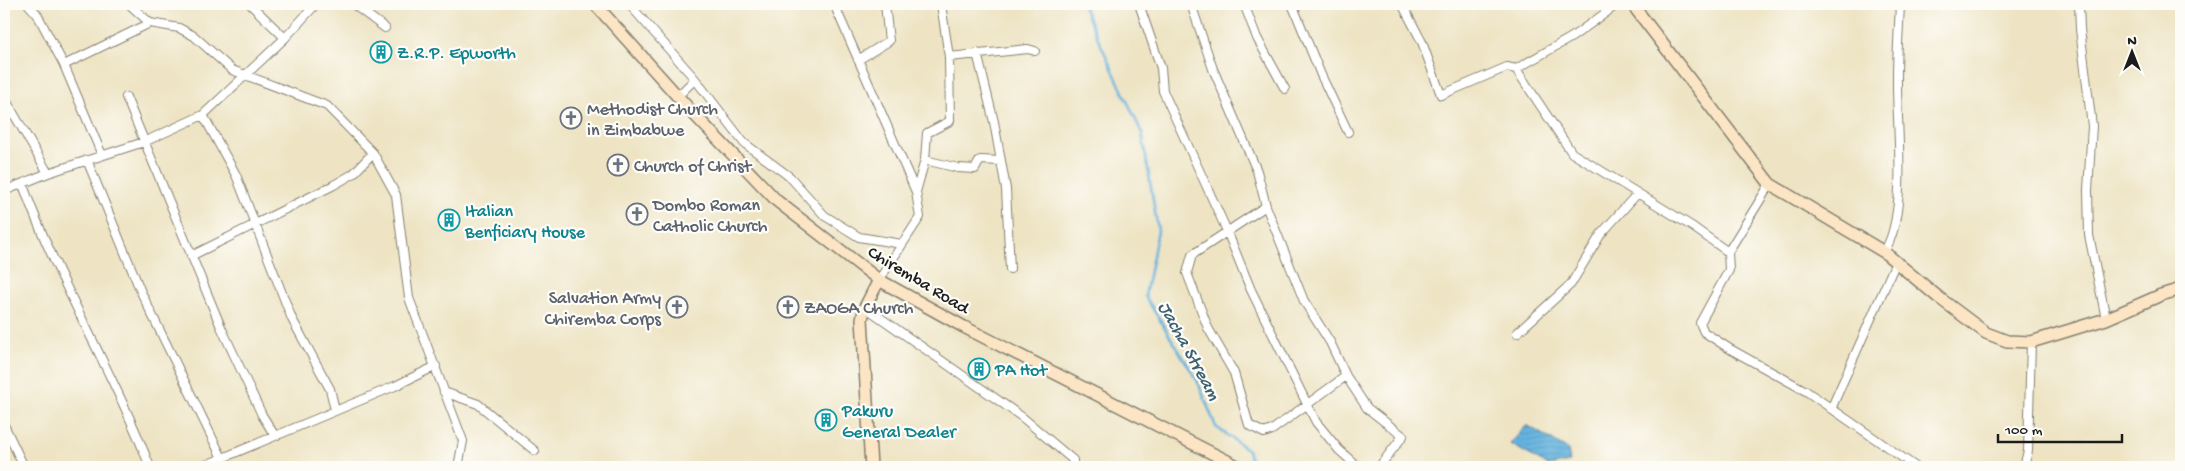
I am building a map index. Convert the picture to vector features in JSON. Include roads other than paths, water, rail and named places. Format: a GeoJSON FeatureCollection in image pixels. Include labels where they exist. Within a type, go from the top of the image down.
{"type":"FeatureCollection","features":[{"type":"Feature","properties":{"kind":"street"},"geometry":{"type":"LineString","coordinates":[[28,4],[37,14],[64,66],[102,155]]}},
{"type":"Feature","properties":{"kind":"street"},"geometry":{"type":"LineString","coordinates":[[129,4],[150,23],[179,28],[194,36],[232,70],[327,106],[373,153],[396,195],[409,298],[463,441],[458,467]]}},
{"type":"Feature","properties":{"kind":"street"},"geometry":{"type":"LineString","coordinates":[[250,4],[285,38]]}},
{"type":"Feature","properties":{"kind":"street"},"geometry":{"type":"LineString","coordinates":[[4,191],[23,185],[48,173],[144,142],[203,115],[285,38],[316,4]]}},
{"type":"Feature","properties":{"kind":"street"},"geometry":{"type":"LineString","coordinates":[[353,4],[385,28]]}},
{"type":"Feature","properties":{"kind":"street","name":"Chiremba Road"},"geometry":{"type":"LineString","coordinates":[[595,4],[777,201],[879,280],[964,327],[1239,467]]}},
{"type":"Feature","properties":{"kind":"street"},"geometry":{"type":"LineString","coordinates":[[629,4],[695,78],[744,143],[790,177],[825,216],[859,237],[902,244]]}},
{"type":"Feature","properties":{"kind":"street"},"geometry":{"type":"LineString","coordinates":[[834,4],[916,192],[920,217],[879,280],[865,307],[862,319],[870,467]]}},
{"type":"Feature","properties":{"kind":"street"},"geometry":{"type":"LineString","coordinates":[[858,60],[889,41],[885,4]]}},
{"type":"Feature","properties":{"kind":"street"},"geometry":{"type":"LineString","coordinates":[[916,192],[925,160],[926,133],[950,121],[949,57],[941,4]]}},
{"type":"Feature","properties":{"kind":"street"},"geometry":{"type":"LineString","coordinates":[[1139,4],[1161,68],[1163,92],[1227,232],[1251,290],[1316,422],[1338,450],[1358,467]]}},
{"type":"Feature","properties":{"kind":"street"},"geometry":{"type":"LineString","coordinates":[[1191,4],[1214,69],[1257,171],[1266,206],[1304,301],[1330,342],[1346,376],[1367,408],[1402,436],[1379,467]]}},
{"type":"Feature","properties":{"kind":"street"},"geometry":{"type":"LineString","coordinates":[[1244,4],[1256,38],[1286,89]]}},
{"type":"Feature","properties":{"kind":"street"},"geometry":{"type":"LineString","coordinates":[[1292,4],[1321,75],[1348,132]]}},
{"type":"Feature","properties":{"kind":"street"},"geometry":{"type":"LineString","coordinates":[[1402,4],[1422,42],[1441,95],[1507,67],[1516,69],[1572,37],[1618,4]]}},
{"type":"Feature","properties":{"kind":"street"},"geometry":{"type":"LineString","coordinates":[[1632,4],[1770,184],[1884,252],[1938,298],[1986,333],[2007,341],[2031,342],[2106,318],[2161,295],[2181,289]]}},
{"type":"Feature","properties":{"kind":"street"},"geometry":{"type":"LineString","coordinates":[[1884,252],[1891,241],[1899,195],[1897,77],[1900,4]]}},
{"type":"Feature","properties":{"kind":"street"},"geometry":{"type":"LineString","coordinates":[[2079,4],[2080,29],[2092,126],[2088,190],[2089,235],[2106,318]]}},
{"type":"Feature","properties":{"kind":"street"},"geometry":{"type":"LineString","coordinates":[[64,66],[150,23]]}},
{"type":"Feature","properties":{"kind":"street"},"geometry":{"type":"LineString","coordinates":[[949,57],[1028,49],[1035,51]]}},
{"type":"Feature","properties":{"kind":"street"},"geometry":{"type":"LineString","coordinates":[[977,53],[994,122],[1008,202],[1010,269]]}},
{"type":"Feature","properties":{"kind":"street"},"geometry":{"type":"LineString","coordinates":[[1516,69],[1572,153],[1693,227],[1728,252]]}},
{"type":"Feature","properties":{"kind":"street"},"geometry":{"type":"LineString","coordinates":[[678,96],[695,78]]}},
{"type":"Feature","properties":{"kind":"street"},"geometry":{"type":"LineString","coordinates":[[126,97],[230,347],[262,415],[275,436]]}},
{"type":"Feature","properties":{"kind":"street"},"geometry":{"type":"LineString","coordinates":[[4,98],[48,173]]}},
{"type":"Feature","properties":{"kind":"street"},"geometry":{"type":"LineString","coordinates":[[203,115],[236,175],[292,319],[330,389],[335,410]]}},
{"type":"Feature","properties":{"kind":"street"},"geometry":{"type":"LineString","coordinates":[[191,256],[309,199],[353,174],[373,153]]}},
{"type":"Feature","properties":{"kind":"street"},"geometry":{"type":"LineString","coordinates":[[87,160],[141,292],[222,458]]}},
{"type":"Feature","properties":{"kind":"street"},"geometry":{"type":"LineString","coordinates":[[925,160],[958,168],[975,169],[980,160],[1001,161]]}},
{"type":"Feature","properties":{"kind":"street"},"geometry":{"type":"LineString","coordinates":[[1770,184],[1728,252],[1729,270],[1700,323],[1704,332],[1730,349],[1806,391],[1916,467]]}},
{"type":"Feature","properties":{"kind":"street"},"geometry":{"type":"LineString","coordinates":[[23,185],[52,258],[127,411],[150,467]]}},
{"type":"Feature","properties":{"kind":"street"},"geometry":{"type":"LineString","coordinates":[[1517,332],[1571,284],[1601,234],[1638,194]]}},
{"type":"Feature","properties":{"kind":"street"},"geometry":{"type":"LineString","coordinates":[[1266,206],[1192,255],[1187,273],[1208,328],[1234,373],[1249,425],[1264,433],[1272,430],[1346,376]]}},
{"type":"Feature","properties":{"kind":"street"},"geometry":{"type":"LineString","coordinates":[[1831,409],[1896,262]]}},
{"type":"Feature","properties":{"kind":"street"},"geometry":{"type":"LineString","coordinates":[[865,307],[1022,417],[1074,460],[1073,467]]}},
{"type":"Feature","properties":{"kind":"street"},"geometry":{"type":"LineString","coordinates":[[2024,467],[2028,451],[2031,342]]}},
{"type":"Feature","properties":{"kind":"street"},"geometry":{"type":"LineString","coordinates":[[201,467],[395,386],[436,366]]}},
{"type":"Feature","properties":{"kind":"street"},"geometry":{"type":"LineString","coordinates":[[444,392],[478,404],[535,451]]}},
{"type":"Feature","properties":{"kind":"street"},"geometry":{"type":"LineString","coordinates":[[4,425],[24,467]]}},
{"type":"Feature","properties":{"kind":"water"},"geometry":{"type":"Polygon","coordinates":[[[1527,425],[1568,450],[1570,462],[1549,466],[1510,444],[1527,425]]]}},
{"type":"Feature","properties":{"kind":"waterway","name":"Jacha Stream"},"geometry":{"type":"LineString","coordinates":[[1082,4],[1142,133],[1158,230],[1145,296],[1197,380],[1216,427],[1248,450],[1252,467]]}},
{"type":"Feature","properties":{"kind":"place","name":"Z.R.P. Epworth"},"geometry":{"type":"Point","coordinates":[381,52]}},
{"type":"Feature","properties":{"kind":"place","name":"Methodist Church in Zimbabwe"},"geometry":{"type":"Point","coordinates":[571,118]}},
{"type":"Feature","properties":{"kind":"place","name":"Church of Christ"},"geometry":{"type":"Point","coordinates":[618,165]}},
{"type":"Feature","properties":{"kind":"place","name":"Dombo Roman Catholic Church"},"geometry":{"type":"Point","coordinates":[637,214]}},
{"type":"Feature","properties":{"kind":"place","name":"Italian Benficiary House"},"geometry":{"type":"Point","coordinates":[449,220]}},
{"type":"Feature","properties":{"kind":"place","name":"Salvation Army Chiremba Corps"},"geometry":{"type":"Point","coordinates":[677,307]}},
{"type":"Feature","properties":{"kind":"place","name":"ZAOGA Church"},"geometry":{"type":"Point","coordinates":[788,307]}},
{"type":"Feature","properties":{"kind":"place","name":"PA Hot"},"geometry":{"type":"Point","coordinates":[979,369]}},
{"type":"Feature","properties":{"kind":"place","name":"Pakuru General Dealer"},"geometry":{"type":"Point","coordinates":[826,420]}}]}
